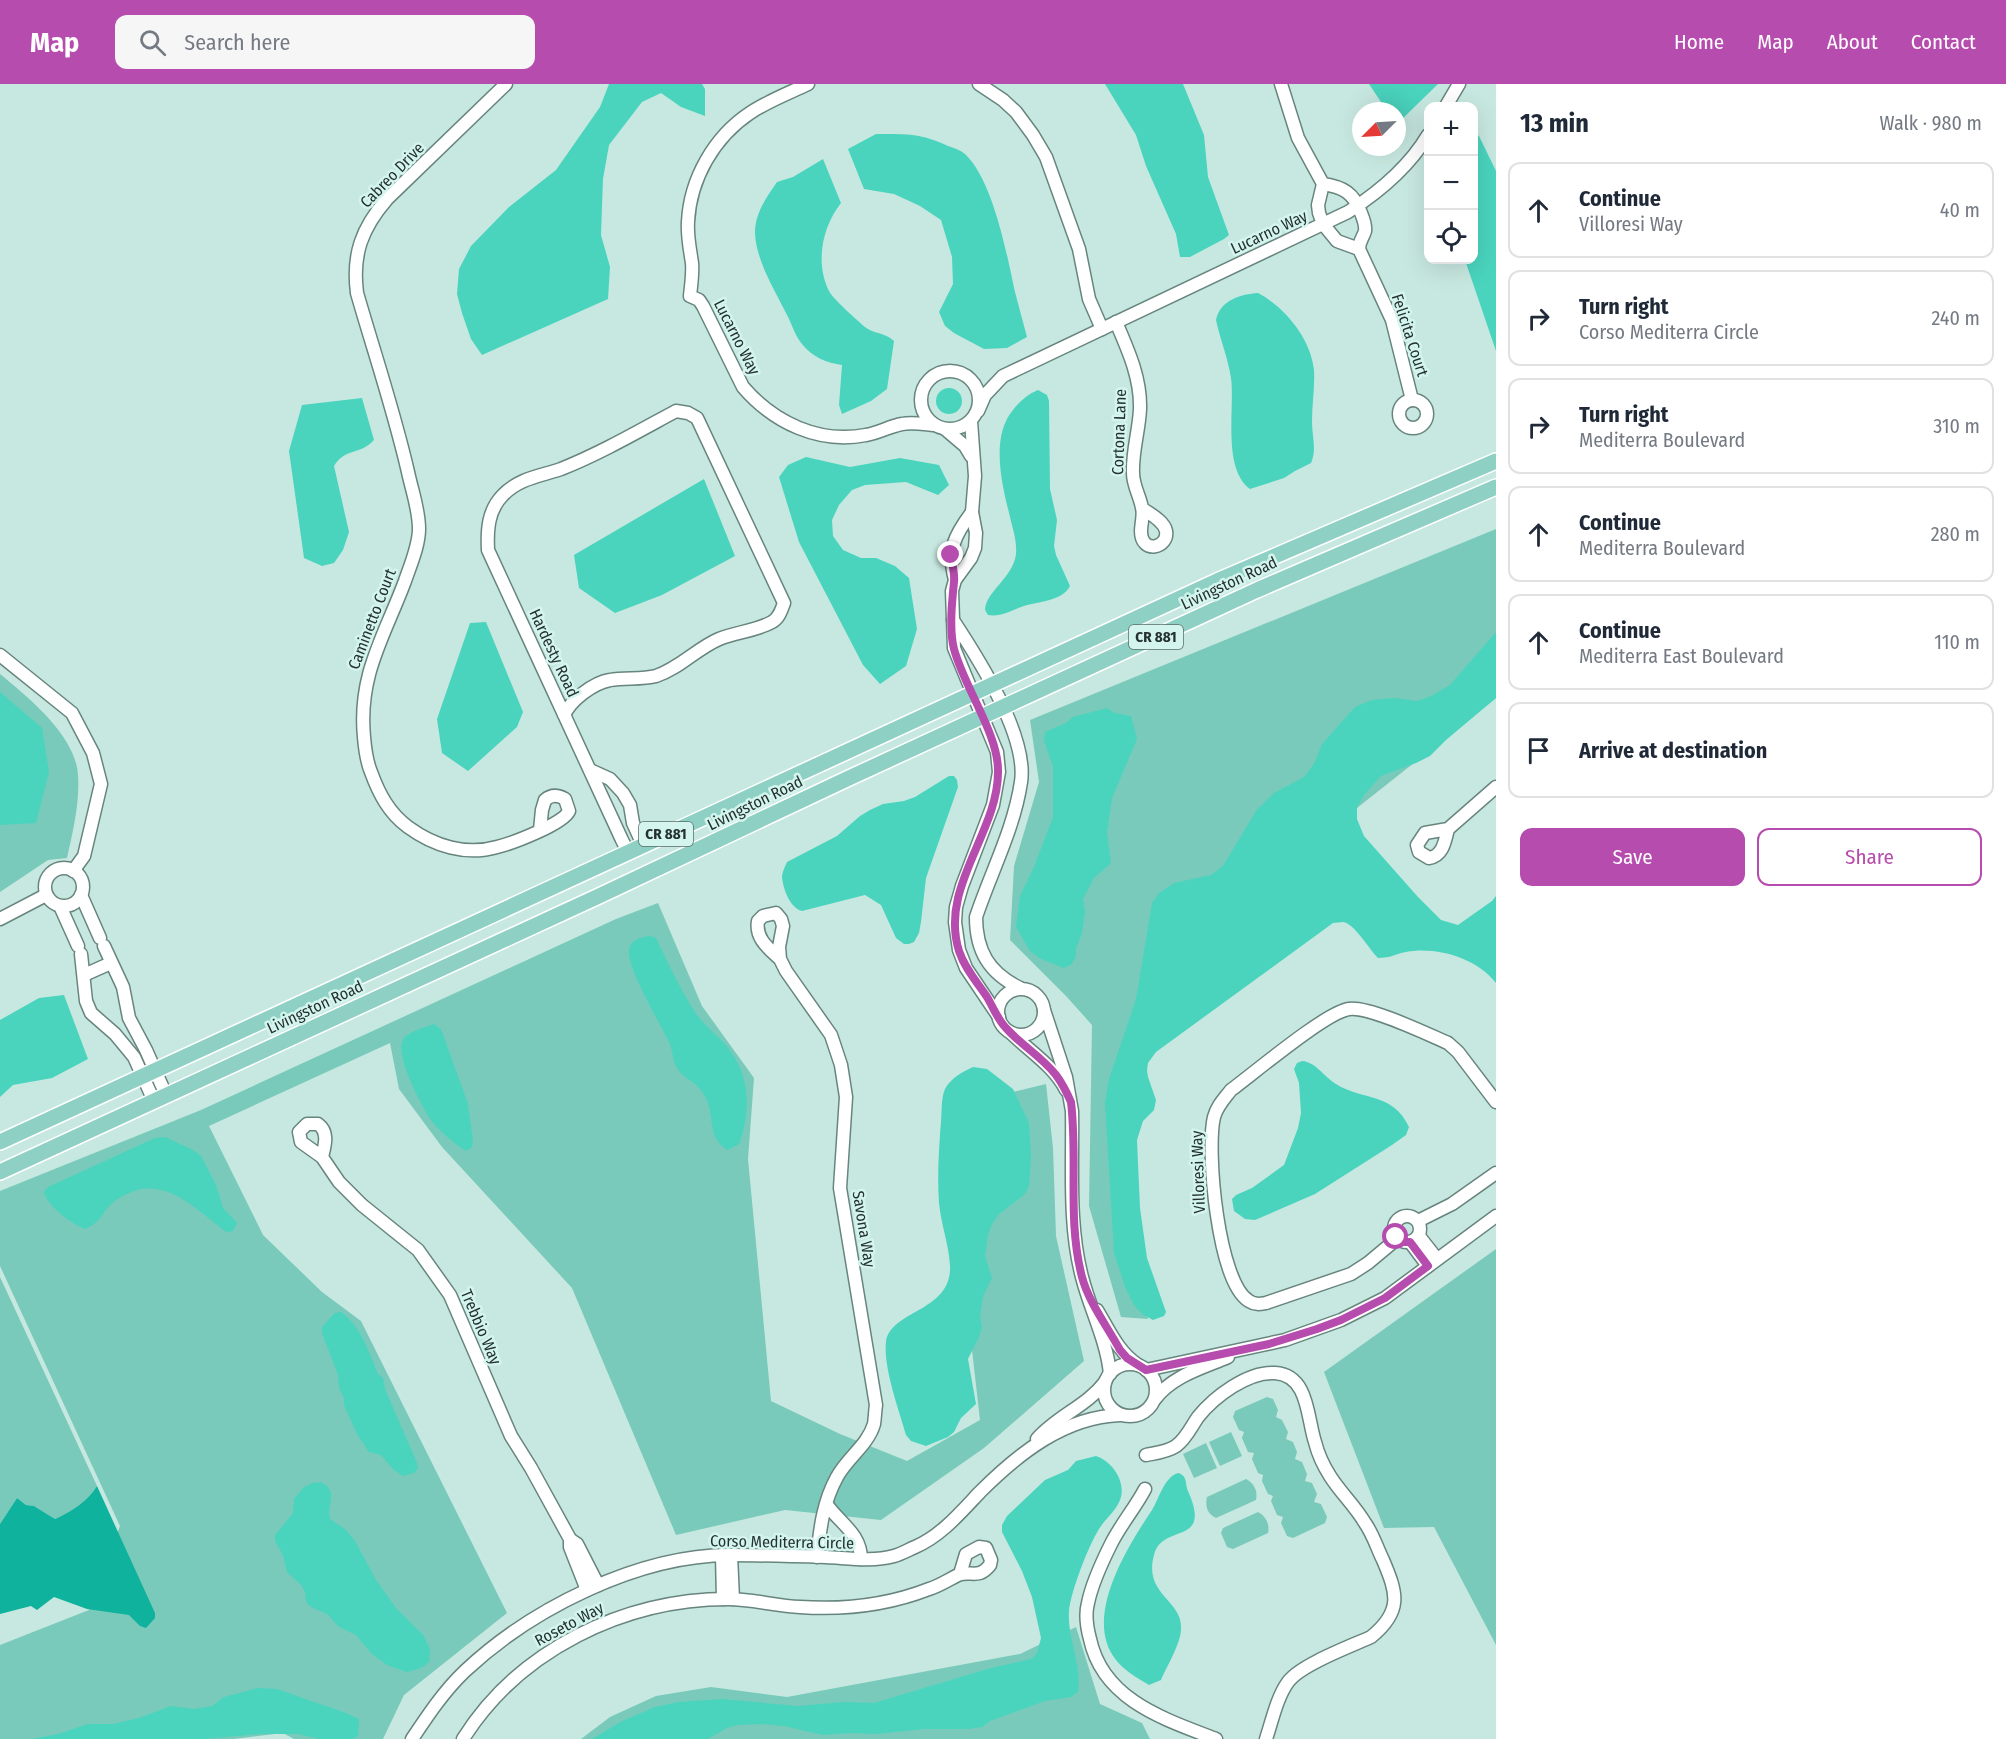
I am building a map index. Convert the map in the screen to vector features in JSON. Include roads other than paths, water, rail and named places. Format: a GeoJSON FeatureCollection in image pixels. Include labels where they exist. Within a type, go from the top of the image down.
{"type":"FeatureCollection","features":[{"type":"Feature","properties":{"kind":"main road","name":"Livingston Road"},"geometry":{"type":"LineString","coordinates":[[0,1142],[1216,581],[1496,461]]}},
{"type":"Feature","properties":{"kind":"main road","name":"Livingston Road"},"geometry":{"type":"LineString","coordinates":[[0,1172],[1285,577],[1496,488]]}},
{"type":"Feature","properties":{"kind":"street","name":"Cabreo Drive"},"geometry":{"type":"LineString","coordinates":[[394,417],[357,293],[355,276],[359,247],[374,214],[387,199],[506,84]]}},
{"type":"Feature","properties":{"kind":"street","name":"Lucarno Way"},"geometry":{"type":"LineString","coordinates":[[808,84],[794,88],[737,122],[718,143],[702,167],[693,190],[689,214],[688,237],[692,266],[690,296],[699,300],[704,306],[743,387],[752,398],[776,418],[808,432],[838,438],[868,435],[900,424],[940,427]]}},
{"type":"Feature","properties":{"kind":"street"},"geometry":{"type":"LineString","coordinates":[[979,84],[1016,112],[1046,157],[1079,249],[1089,299],[1102,329]]}},
{"type":"Feature","properties":{"kind":"street"},"geometry":{"type":"LineString","coordinates":[[1281,84],[1298,138],[1323,184],[1318,205],[1323,224],[1336,241],[1359,249],[1365,229],[1359,205],[1354,197],[1341,188],[1323,184]]}},
{"type":"Feature","properties":{"kind":"street"},"geometry":{"type":"LineString","coordinates":[[1448,102],[1459,84]]}},
{"type":"Feature","properties":{"kind":"street","name":"Lucarno Way"},"geometry":{"type":"LineString","coordinates":[[966,375],[977,378],[1003,376],[1323,224],[1359,205],[1386,184],[1405,165],[1424,140]]}},
{"type":"Feature","properties":{"kind":"street","name":"Felicita Court"},"geometry":{"type":"LineString","coordinates":[[1359,249],[1392,320],[1412,400]]}},
{"type":"Feature","properties":{"kind":"street","name":"Cortona Lane"},"geometry":{"type":"LineString","coordinates":[[1116,322],[1132,359],[1138,386],[1140,411],[1133,472],[1135,490],[1143,509]]}},
{"type":"Feature","properties":{"kind":"street"},"geometry":{"type":"LineString","coordinates":[[900,424],[912,412],[925,384],[936,374],[951,370],[966,375],[978,391],[980,401],[974,416],[972,459],[975,477],[972,512],[976,533],[975,548],[971,558],[955,580],[952,591],[954,648],[997,752],[999,772],[993,806],[962,886],[956,907],[955,922],[959,950],[966,968],[1006,1029],[1055,1073],[1071,1102]]}},
{"type":"Feature","properties":{"kind":"street","name":"Lucarno Way"},"geometry":{"type":"LineString","coordinates":[[974,416],[985,395],[1003,376]]}},
{"type":"Feature","properties":{"kind":"street"},"geometry":{"type":"LineString","coordinates":[[920,399],[923,412],[965,446],[972,459]]}},
{"type":"Feature","properties":{"kind":"street","name":"Hardesty Road"},"geometry":{"type":"LineString","coordinates":[[564,715],[569,705],[590,689],[608,680],[653,676],[674,669],[699,650],[721,638],[772,621],[780,614],[783,603],[697,418],[688,413],[676,411],[562,468],[518,483],[502,495],[493,508],[487,531],[488,550],[564,715],[628,852]]}},
{"type":"Feature","properties":{"kind":"street"},"geometry":{"type":"LineString","coordinates":[[940,427],[959,428],[974,416]]}},
{"type":"Feature","properties":{"kind":"street","name":"Caminetto Court"},"geometry":{"type":"LineString","coordinates":[[394,417],[417,507],[419,531],[411,564],[372,660],[364,690],[362,715],[366,760],[380,795],[398,819],[422,837],[446,847],[471,850],[488,849],[510,843],[540,830]]}},
{"type":"Feature","properties":{"kind":"street"},"geometry":{"type":"LineString","coordinates":[[955,580],[951,555],[954,539],[972,512]]}},
{"type":"Feature","properties":{"kind":"street"},"geometry":{"type":"LineString","coordinates":[[953,620],[975,653],[1004,706],[1019,748],[1022,780],[1014,813],[976,917],[976,932],[987,961],[1000,977],[1020,988],[1034,992],[1039,997],[1066,1077],[1071,1102],[1075,1237],[1082,1277],[1106,1349],[1107,1378],[1104,1390],[1108,1405],[1120,1414]]}},
{"type":"Feature","properties":{"kind":"street"},"geometry":{"type":"LineString","coordinates":[[0,655],[72,713],[93,753],[101,784],[84,855],[73,871]]}},
{"type":"Feature","properties":{"kind":"street"},"geometry":{"type":"LineString","coordinates":[[590,770],[610,779],[623,792],[630,805],[633,823],[643,845]]}},
{"type":"Feature","properties":{"kind":"street"},"geometry":{"type":"LineString","coordinates":[[1448,829],[1496,787]]}},
{"type":"Feature","properties":{"kind":"street"},"geometry":{"type":"LineString","coordinates":[[81,895],[72,904],[60,906],[54,904],[46,895],[45,883],[51,873],[62,868],[78,875],[82,885],[81,895],[123,987],[129,1018],[146,1050],[149,1074]]}},
{"type":"Feature","properties":{"kind":"street"},"geometry":{"type":"LineString","coordinates":[[0,919],[46,895]]}},
{"type":"Feature","properties":{"kind":"street"},"geometry":{"type":"LineString","coordinates":[[60,906],[80,950],[86,1000],[92,1013],[123,1042],[149,1074],[160,1098]]}},
{"type":"Feature","properties":{"kind":"street","name":"Savona Way"},"geometry":{"type":"LineString","coordinates":[[780,959],[831,1035],[841,1065],[846,1097],[840,1188],[876,1405],[874,1424],[866,1441],[838,1474],[829,1491],[821,1520],[817,1557]]}},
{"type":"Feature","properties":{"kind":"street"},"geometry":{"type":"LineString","coordinates":[[84,975],[111,963]]}},
{"type":"Feature","properties":{"kind":"street"},"geometry":{"type":"LineString","coordinates":[[999,1017],[1003,998],[1013,990],[1020,988]]}},
{"type":"Feature","properties":{"kind":"street","name":"Villoresi Way"},"geometry":{"type":"LineString","coordinates":[[1496,1102],[1458,1052],[1448,1043],[1365,1010],[1348,1009],[1332,1015],[1231,1090],[1217,1107],[1214,1120],[1213,1179],[1217,1225],[1235,1285],[1248,1301],[1256,1304],[1266,1303],[1351,1274],[1398,1238],[1394,1228],[1398,1220],[1410,1216],[1418,1221],[1452,1204],[1496,1173]]}},
{"type":"Feature","properties":{"kind":"street"},"geometry":{"type":"LineString","coordinates":[[1006,1029],[1020,1035],[1028,1034],[1041,1025],[1044,1010]]}},
{"type":"Feature","properties":{"kind":"street","name":"Trebbio Way"},"geometry":{"type":"LineString","coordinates":[[322,1157],[339,1182],[362,1205],[418,1250],[450,1295],[511,1436],[570,1539],[577,1544],[592,1587]]}},
{"type":"Feature","properties":{"kind":"street","name":"Corso Mediterra Circle"},"geometry":{"type":"LineString","coordinates":[[412,1739],[440,1697],[489,1650],[550,1609],[592,1587],[624,1574],[663,1563],[727,1555],[861,1559],[894,1556],[919,1546],[958,1517],[1009,1464],[1060,1417],[1092,1397],[1107,1378],[1123,1365],[1143,1368],[1285,1340],[1341,1320],[1385,1298],[1496,1216]]}},
{"type":"Feature","properties":{"kind":"street"},"geometry":{"type":"LineString","coordinates":[[1398,1238],[1404,1242],[1414,1239],[1421,1228],[1418,1221]]}},
{"type":"Feature","properties":{"kind":"street"},"geometry":{"type":"LineString","coordinates":[[1414,1239],[1433,1263]]}},
{"type":"Feature","properties":{"kind":"street"},"geometry":{"type":"LineString","coordinates":[[1088,1293],[1120,1350],[1127,1358],[1143,1368],[1155,1383],[1155,1399]]}},
{"type":"Feature","properties":{"kind":"street","name":"Corso Mediterra Circle"},"geometry":{"type":"LineString","coordinates":[[1031,1446],[1084,1421],[1106,1415],[1137,1416],[1150,1407],[1162,1390],[1177,1380],[1250,1347]]}},
{"type":"Feature","properties":{"kind":"street"},"geometry":{"type":"LineString","coordinates":[[1146,1455],[1174,1447],[1184,1440],[1211,1403],[1237,1384],[1270,1373],[1287,1376],[1302,1391],[1315,1442],[1325,1467],[1365,1522],[1394,1585],[1395,1597],[1391,1614],[1379,1631],[1303,1669],[1290,1679],[1266,1739]]}},
{"type":"Feature","properties":{"kind":"street"},"geometry":{"type":"LineString","coordinates":[[1145,1489],[1112,1543],[1092,1589],[1087,1619],[1092,1648],[1102,1671],[1111,1683],[1129,1699],[1159,1718],[1216,1739]]}},
{"type":"Feature","properties":{"kind":"street"},"geometry":{"type":"LineString","coordinates":[[827,1505],[856,1538],[861,1551],[861,1559]]}},
{"type":"Feature","properties":{"kind":"street"},"geometry":{"type":"LineString","coordinates":[[727,1555],[728,1599]]}},
{"type":"Feature","properties":{"kind":"street","name":"Roseto Way"},"geometry":{"type":"LineString","coordinates":[[463,1739],[472,1724],[515,1678],[544,1655],[611,1619],[656,1607],[699,1600],[728,1599],[837,1609],[899,1599],[931,1589],[960,1574]]}}]}
